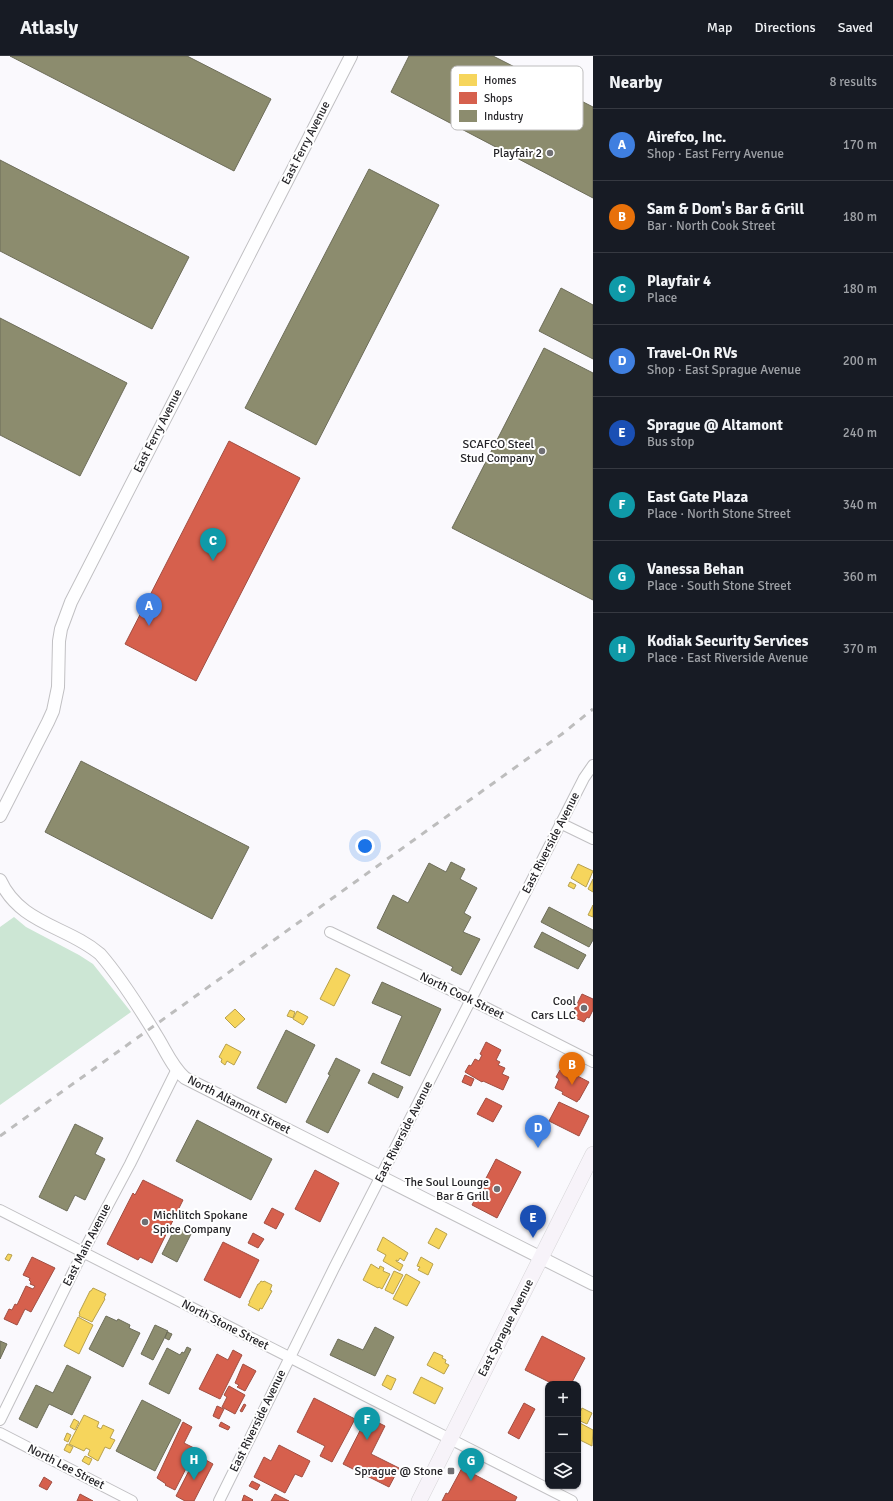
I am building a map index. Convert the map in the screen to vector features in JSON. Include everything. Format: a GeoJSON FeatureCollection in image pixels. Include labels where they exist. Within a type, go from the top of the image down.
{"type":"FeatureCollection","features":[{"type":"Feature","properties":{"kind":"main road","name":"East Sprague Avenue"},"geometry":{"type":"LineString","coordinates":[[419,1501],[593,1154]]}},
{"type":"Feature","properties":{"kind":"street","name":"East Ferry Avenue"},"geometry":{"type":"LineString","coordinates":[[0,816],[53,711],[58,687],[60,635],[71,602],[351,56]]}},
{"type":"Feature","properties":{"kind":"street","name":"East Riverside Avenue"},"geometry":{"type":"LineString","coordinates":[[219,1501],[289,1358],[560,823],[584,778],[593,765]]}},
{"type":"Feature","properties":{"kind":"street"},"geometry":{"type":"LineString","coordinates":[[560,823],[593,839]]}},
{"type":"Feature","properties":{"kind":"street","name":"North Altamont Street"},"geometry":{"type":"LineString","coordinates":[[0,880],[10,897],[26,912],[91,947],[100,954],[145,1017],[171,1059],[176,1070],[185,1078],[206,1090],[593,1284]]}},
{"type":"Feature","properties":{"kind":"street","name":"North Cook Street"},"geometry":{"type":"LineString","coordinates":[[330,932],[471,1000],[593,1062]]}},
{"type":"Feature","properties":{"kind":"street","name":"East Main Avenue"},"geometry":{"type":"LineString","coordinates":[[0,1420],[83,1252],[130,1164],[176,1070]]}},
{"type":"Feature","properties":{"kind":"street","name":"North Stone Street"},"geometry":{"type":"LineString","coordinates":[[0,1210],[572,1501]]}},
{"type":"Feature","properties":{"kind":"street","name":"North Lee Street"},"geometry":{"type":"LineString","coordinates":[[0,1433],[132,1501]]}},
{"type":"Feature","properties":{"kind":"green space"},"geometry":{"type":"Polygon","coordinates":[[[14,917],[26,927],[93,964],[131,1012],[0,1105],[0,927],[14,917]]]}},
{"type":"Feature","properties":{"kind":"building: Homes"},"geometry":{"type":"Polygon","coordinates":[[[578,864],[593,871],[586,887],[571,878],[578,864]]]}},
{"type":"Feature","properties":{"kind":"building: Homes"},"geometry":{"type":"Polygon","coordinates":[[[593,879],[593,892],[588,889],[593,879]]]}},
{"type":"Feature","properties":{"kind":"building: Homes"},"geometry":{"type":"Polygon","coordinates":[[[570,882],[576,885],[574,889],[568,886],[570,882]]]}},
{"type":"Feature","properties":{"kind":"building: Homes"},"geometry":{"type":"Polygon","coordinates":[[[593,905],[593,917],[588,915],[593,905]]]}},
{"type":"Feature","properties":{"kind":"building: Homes"},"geometry":{"type":"Polygon","coordinates":[[[336,968],[350,975],[334,1006],[320,999],[336,968]]]}},
{"type":"Feature","properties":{"kind":"building: Homes"},"geometry":{"type":"Polygon","coordinates":[[[235,1009],[245,1019],[235,1028],[225,1018],[235,1009]]]}},
{"type":"Feature","properties":{"kind":"building: Homes"},"geometry":{"type":"Polygon","coordinates":[[[290,1010],[295,1012],[293,1018],[287,1016],[290,1010]]]}},
{"type":"Feature","properties":{"kind":"building: Homes"},"geometry":{"type":"Polygon","coordinates":[[[297,1011],[308,1017],[303,1025],[293,1019],[297,1011]]]}},
{"type":"Feature","properties":{"kind":"building: Homes"},"geometry":{"type":"Polygon","coordinates":[[[226,1044],[241,1052],[234,1065],[227,1061],[225,1065],[221,1062],[222,1059],[219,1057],[226,1044]]]}},
{"type":"Feature","properties":{"kind":"building: Homes"},"geometry":{"type":"Polygon","coordinates":[[[436,1228],[447,1234],[439,1249],[428,1243],[436,1228]]]}},
{"type":"Feature","properties":{"kind":"building: Homes"},"geometry":{"type":"Polygon","coordinates":[[[383,1237],[408,1253],[404,1261],[400,1258],[398,1261],[396,1260],[403,1265],[400,1271],[383,1261],[386,1255],[377,1250],[383,1237]]]}},
{"type":"Feature","properties":{"kind":"building: Homes"},"geometry":{"type":"Polygon","coordinates":[[[8,1254],[12,1255],[9,1261],[5,1259],[8,1254]]]}},
{"type":"Feature","properties":{"kind":"building: Homes"},"geometry":{"type":"Polygon","coordinates":[[[421,1257],[433,1264],[428,1275],[418,1270],[420,1267],[417,1266],[421,1257]]]}},
{"type":"Feature","properties":{"kind":"building: Homes"},"geometry":{"type":"Polygon","coordinates":[[[371,1264],[379,1269],[380,1266],[384,1268],[383,1271],[390,1274],[382,1289],[363,1280],[371,1264]]]}},
{"type":"Feature","properties":{"kind":"building: Homes"},"geometry":{"type":"Polygon","coordinates":[[[394,1271],[403,1275],[393,1294],[385,1290],[394,1271]]]}},
{"type":"Feature","properties":{"kind":"building: Homes"},"geometry":{"type":"Polygon","coordinates":[[[406,1274],[420,1282],[407,1306],[393,1299],[406,1274]]]}},
{"type":"Feature","properties":{"kind":"building: Homes"},"geometry":{"type":"Polygon","coordinates":[[[261,1281],[272,1285],[270,1290],[272,1291],[262,1309],[260,1308],[259,1311],[248,1305],[258,1284],[261,1281]]]}},
{"type":"Feature","properties":{"kind":"building: Homes"},"geometry":{"type":"Polygon","coordinates":[[[93,1288],[106,1294],[105,1299],[92,1322],[79,1316],[79,1313],[93,1288]]]}},
{"type":"Feature","properties":{"kind":"building: Homes"},"geometry":{"type":"Polygon","coordinates":[[[78,1317],[93,1325],[79,1354],[64,1346],[78,1317]]]}},
{"type":"Feature","properties":{"kind":"building: Homes"},"geometry":{"type":"Polygon","coordinates":[[[434,1352],[443,1356],[442,1358],[446,1360],[445,1363],[449,1365],[444,1374],[427,1365],[434,1352]]]}},
{"type":"Feature","properties":{"kind":"building: Homes"},"geometry":{"type":"Polygon","coordinates":[[[387,1375],[396,1379],[391,1390],[382,1385],[387,1375]]]}},
{"type":"Feature","properties":{"kind":"building: Homes"},"geometry":{"type":"Polygon","coordinates":[[[421,1377],[443,1388],[435,1404],[413,1393],[421,1377]]]}},
{"type":"Feature","properties":{"kind":"building: Homes"},"geometry":{"type":"Polygon","coordinates":[[[582,1408],[592,1413],[587,1424],[581,1421],[582,1408]]]}},
{"type":"Feature","properties":{"kind":"building: Homes"},"geometry":{"type":"Polygon","coordinates":[[[84,1415],[99,1422],[97,1427],[101,1429],[103,1425],[114,1430],[110,1438],[115,1440],[110,1449],[105,1447],[98,1461],[88,1455],[90,1450],[86,1448],[84,1451],[69,1444],[84,1415]]]}},
{"type":"Feature","properties":{"kind":"building: Homes"},"geometry":{"type":"Polygon","coordinates":[[[74,1419],[79,1422],[75,1430],[70,1427],[74,1419]]]}},
{"type":"Feature","properties":{"kind":"building: Homes"},"geometry":{"type":"Polygon","coordinates":[[[581,1424],[593,1430],[592,1446],[581,1440],[581,1424]]]}},
{"type":"Feature","properties":{"kind":"building: Homes"},"geometry":{"type":"Polygon","coordinates":[[[67,1433],[71,1435],[68,1442],[64,1440],[67,1433]]]}},
{"type":"Feature","properties":{"kind":"building: Homes"},"geometry":{"type":"Polygon","coordinates":[[[67,1444],[73,1447],[70,1453],[64,1450],[67,1444]]]}},
{"type":"Feature","properties":{"kind":"building: Homes"},"geometry":{"type":"Polygon","coordinates":[[[85,1456],[92,1459],[89,1465],[82,1461],[85,1456]]]}},
{"type":"Feature","properties":{"kind":"building: Shops"},"geometry":{"type":"Polygon","coordinates":[[[229,441],[300,478],[196,681],[125,644],[229,441]]]}},
{"type":"Feature","properties":{"kind":"building: Shops","name":"Cool Cars LLC"},"geometry":{"type":"Polygon","coordinates":[[[582,994],[593,999],[593,1010],[589,1018],[587,1017],[584,1022],[571,1016],[582,994]]]}},
{"type":"Feature","properties":{"kind":"building: Shops"},"geometry":{"type":"Polygon","coordinates":[[[486,1042],[501,1050],[496,1060],[500,1062],[498,1065],[505,1068],[502,1074],[509,1077],[503,1090],[483,1081],[482,1082],[465,1072],[475,1059],[479,1061],[482,1055],[480,1054],[486,1042]]]}},
{"type":"Feature","properties":{"kind":"building: Shops"},"geometry":{"type":"Polygon","coordinates":[[[564,1069],[589,1082],[577,1102],[562,1094],[563,1092],[555,1088],[559,1079],[556,1077],[560,1070],[563,1072],[564,1069]]]}},
{"type":"Feature","properties":{"kind":"building: Shops"},"geometry":{"type":"Polygon","coordinates":[[[465,1075],[474,1079],[471,1086],[462,1082],[465,1075]]]}},
{"type":"Feature","properties":{"kind":"building: Shops"},"geometry":{"type":"Polygon","coordinates":[[[486,1098],[502,1106],[493,1122],[477,1114],[486,1098]]]}},
{"type":"Feature","properties":{"kind":"building: Shops"},"geometry":{"type":"Polygon","coordinates":[[[559,1102],[589,1116],[579,1136],[549,1121],[559,1102]]]}},
{"type":"Feature","properties":{"kind":"building: Shops","name":"The Soul Lounge Bar & Grill"},"geometry":{"type":"Polygon","coordinates":[[[496,1159],[521,1172],[497,1218],[472,1205],[496,1159]]]}},
{"type":"Feature","properties":{"kind":"building: Shops"},"geometry":{"type":"Polygon","coordinates":[[[315,1170],[339,1183],[320,1222],[295,1209],[315,1170]]]}},
{"type":"Feature","properties":{"kind":"building: Shops","name":"Michlitch Spokane Spice Company"},"geometry":{"type":"Polygon","coordinates":[[[143,1180],[183,1200],[152,1263],[140,1257],[138,1260],[107,1244],[133,1193],[135,1195],[143,1180]]]}},
{"type":"Feature","properties":{"kind":"building: Shops"},"geometry":{"type":"Polygon","coordinates":[[[272,1208],[284,1214],[276,1229],[264,1223],[272,1208]]]}},
{"type":"Feature","properties":{"kind":"building: Shops"},"geometry":{"type":"Polygon","coordinates":[[[253,1233],[264,1239],[258,1248],[248,1243],[253,1233]]]}},
{"type":"Feature","properties":{"kind":"building: Shops"},"geometry":{"type":"Polygon","coordinates":[[[223,1242],[259,1260],[240,1298],[204,1280],[223,1242]]]}},
{"type":"Feature","properties":{"kind":"building: Shops"},"geometry":{"type":"Polygon","coordinates":[[[32,1257],[55,1268],[31,1312],[25,1309],[17,1325],[4,1319],[9,1309],[12,1310],[15,1304],[17,1305],[26,1286],[33,1289],[35,1286],[30,1284],[30,1278],[23,1275],[32,1257]]]}},
{"type":"Feature","properties":{"kind":"building: Shops"},"geometry":{"type":"Polygon","coordinates":[[[542,1336],[585,1358],[573,1381],[547,1381],[525,1370],[542,1336]]]}},
{"type":"Feature","properties":{"kind":"building: Shops"},"geometry":{"type":"Polygon","coordinates":[[[233,1350],[242,1355],[220,1399],[199,1389],[217,1354],[228,1360],[233,1350]]]}},
{"type":"Feature","properties":{"kind":"building: Shops"},"geometry":{"type":"Polygon","coordinates":[[[243,1364],[256,1371],[245,1391],[237,1387],[239,1385],[235,1383],[243,1364]]]}},
{"type":"Feature","properties":{"kind":"building: Shops"},"geometry":{"type":"Polygon","coordinates":[[[229,1386],[245,1395],[235,1414],[222,1407],[227,1397],[224,1395],[229,1386]]]}},
{"type":"Feature","properties":{"kind":"building: Shops"},"geometry":{"type":"Polygon","coordinates":[[[314,1398],[355,1419],[332,1462],[320,1456],[325,1446],[297,1432],[314,1398]]]}},
{"type":"Feature","properties":{"kind":"building: Shops"},"geometry":{"type":"Polygon","coordinates":[[[524,1403],[535,1409],[519,1439],[508,1433],[524,1403]]]}},
{"type":"Feature","properties":{"kind":"building: Shops"},"geometry":{"type":"Polygon","coordinates":[[[244,1404],[246,1405],[242,1412],[240,1411],[244,1404]]]}},
{"type":"Feature","properties":{"kind":"building: Shops"},"geometry":{"type":"Polygon","coordinates":[[[217,1406],[224,1409],[219,1419],[213,1416],[217,1406]]]}},
{"type":"Feature","properties":{"kind":"building: Shops"},"geometry":{"type":"Polygon","coordinates":[[[367,1417],[385,1426],[371,1454],[399,1468],[389,1487],[343,1464],[367,1417]]]}},
{"type":"Feature","properties":{"kind":"building: Shops"},"geometry":{"type":"Polygon","coordinates":[[[183,1422],[192,1427],[184,1443],[196,1449],[175,1490],[165,1485],[166,1484],[157,1478],[183,1422]]]}},
{"type":"Feature","properties":{"kind":"building: Shops"},"geometry":{"type":"Polygon","coordinates":[[[221,1422],[230,1427],[228,1430],[219,1426],[221,1422]]]}},
{"type":"Feature","properties":{"kind":"building: Shops"},"geometry":{"type":"Polygon","coordinates":[[[279,1445],[310,1461],[302,1477],[295,1474],[285,1493],[254,1477],[264,1457],[271,1461],[279,1445]]]}},
{"type":"Feature","properties":{"kind":"building: Shops"},"geometry":{"type":"Polygon","coordinates":[[[197,1455],[213,1464],[194,1501],[185,1501],[176,1496],[197,1455]]]}},
{"type":"Feature","properties":{"kind":"building: Shops"},"geometry":{"type":"Polygon","coordinates":[[[462,1468],[517,1497],[515,1501],[442,1501],[446,1493],[448,1494],[462,1468]]]}},
{"type":"Feature","properties":{"kind":"building: Shops"},"geometry":{"type":"Polygon","coordinates":[[[44,1477],[52,1482],[47,1490],[39,1486],[44,1477]]]}},
{"type":"Feature","properties":{"kind":"building: Shops"},"geometry":{"type":"Polygon","coordinates":[[[252,1481],[260,1485],[257,1490],[249,1486],[252,1481]]]}},
{"type":"Feature","properties":{"kind":"building: Shops"},"geometry":{"type":"Polygon","coordinates":[[[80,1494],[93,1501],[77,1501],[80,1494]]]}},
{"type":"Feature","properties":{"kind":"building: Shops"},"geometry":{"type":"Polygon","coordinates":[[[275,1494],[289,1501],[271,1501],[275,1494]]]}},
{"type":"Feature","properties":{"kind":"building: Shops"},"geometry":{"type":"Polygon","coordinates":[[[244,1495],[253,1500],[242,1501],[244,1495]]]}},
{"type":"Feature","properties":{"kind":"building: Industry"},"geometry":{"type":"Polygon","coordinates":[[[10,56],[187,56],[271,99],[234,171],[10,56]]]}},
{"type":"Feature","properties":{"kind":"building: Industry"},"geometry":{"type":"Polygon","coordinates":[[[409,56],[493,56],[513,66],[451,66],[451,123],[391,92],[409,56]]]}},
{"type":"Feature","properties":{"kind":"building: Industry"},"geometry":{"type":"Polygon","coordinates":[[[583,102],[593,107],[593,198],[463,130],[583,130],[583,102]]]}},
{"type":"Feature","properties":{"kind":"building: Industry"},"geometry":{"type":"Polygon","coordinates":[[[0,160],[189,257],[152,329],[0,251],[0,160]]]}},
{"type":"Feature","properties":{"kind":"building: Industry"},"geometry":{"type":"Polygon","coordinates":[[[369,169],[439,205],[316,445],[245,408],[369,169]]]}},
{"type":"Feature","properties":{"kind":"building: Industry"},"geometry":{"type":"Polygon","coordinates":[[[561,288],[593,305],[593,359],[539,331],[561,288]]]}},
{"type":"Feature","properties":{"kind":"building: Industry"},"geometry":{"type":"Polygon","coordinates":[[[0,318],[127,383],[80,476],[0,435],[0,318]]]}},
{"type":"Feature","properties":{"kind":"building: Industry","name":"SCAFCO Steel Stud Company"},"geometry":{"type":"Polygon","coordinates":[[[544,348],[593,373],[593,600],[452,528],[544,348]]]}},
{"type":"Feature","properties":{"kind":"building: Industry"},"geometry":{"type":"Polygon","coordinates":[[[81,761],[249,847],[212,919],[45,832],[81,761]]]}},
{"type":"Feature","properties":{"kind":"building: Industry"},"geometry":{"type":"Polygon","coordinates":[[[451,862],[465,869],[460,879],[477,888],[464,913],[471,917],[463,932],[480,939],[461,975],[451,970],[453,967],[377,928],[393,895],[408,903],[429,863],[446,872],[451,862]]]}},
{"type":"Feature","properties":{"kind":"building: Industry"},"geometry":{"type":"Polygon","coordinates":[[[549,907],[593,930],[593,940],[589,947],[541,922],[549,907]]]}},
{"type":"Feature","properties":{"kind":"building: Industry"},"geometry":{"type":"Polygon","coordinates":[[[542,932],[586,955],[578,969],[534,947],[542,932]]]}},
{"type":"Feature","properties":{"kind":"building: Industry"},"geometry":{"type":"Polygon","coordinates":[[[382,982],[441,1009],[410,1076],[381,1063],[402,1016],[372,1003],[382,982]]]}},
{"type":"Feature","properties":{"kind":"building: Industry"},"geometry":{"type":"Polygon","coordinates":[[[286,1030],[315,1045],[286,1103],[257,1088],[286,1030]]]}},
{"type":"Feature","properties":{"kind":"building: Industry"},"geometry":{"type":"Polygon","coordinates":[[[336,1058],[360,1070],[328,1133],[306,1122],[330,1075],[328,1074],[336,1058]]]}},
{"type":"Feature","properties":{"kind":"building: Industry"},"geometry":{"type":"Polygon","coordinates":[[[373,1073],[403,1087],[398,1098],[368,1083],[373,1073]]]}},
{"type":"Feature","properties":{"kind":"building: Industry"},"geometry":{"type":"Polygon","coordinates":[[[197,1120],[272,1159],[251,1200],[176,1161],[197,1120]]]}},
{"type":"Feature","properties":{"kind":"building: Industry"},"geometry":{"type":"Polygon","coordinates":[[[75,1124],[103,1138],[95,1154],[105,1159],[85,1200],[75,1195],[67,1211],[39,1197],[75,1124]]]}},
{"type":"Feature","properties":{"kind":"building: Industry"},"geometry":{"type":"Polygon","coordinates":[[[176,1226],[191,1234],[177,1262],[162,1254],[176,1226]]]}},
{"type":"Feature","properties":{"kind":"building: Industry"},"geometry":{"type":"Polygon","coordinates":[[[106,1316],[117,1321],[118,1319],[130,1325],[129,1328],[140,1333],[123,1367],[89,1349],[106,1316]]]}},
{"type":"Feature","properties":{"kind":"building: Industry"},"geometry":{"type":"Polygon","coordinates":[[[155,1325],[168,1331],[153,1360],[141,1354],[155,1325]]]}},
{"type":"Feature","properties":{"kind":"building: Industry"},"geometry":{"type":"Polygon","coordinates":[[[375,1327],[394,1337],[375,1376],[330,1355],[338,1339],[363,1350],[375,1327]]]}},
{"type":"Feature","properties":{"kind":"building: Industry"},"geometry":{"type":"Polygon","coordinates":[[[167,1332],[172,1334],[169,1340],[165,1338],[167,1332]]]}},
{"type":"Feature","properties":{"kind":"building: Industry"},"geometry":{"type":"Polygon","coordinates":[[[0,1341],[7,1344],[0,1359],[0,1341]]]}},
{"type":"Feature","properties":{"kind":"building: Industry"},"geometry":{"type":"Polygon","coordinates":[[[187,1347],[191,1349],[169,1394],[149,1384],[167,1348],[180,1355],[182,1352],[184,1353],[187,1347]]]}},
{"type":"Feature","properties":{"kind":"building: Industry"},"geometry":{"type":"Polygon","coordinates":[[[67,1365],[91,1377],[72,1415],[49,1404],[37,1428],[19,1419],[36,1385],[53,1393],[67,1365]]]}},
{"type":"Feature","properties":{"kind":"building: Industry"},"geometry":{"type":"Polygon","coordinates":[[[142,1400],[181,1420],[155,1471],[116,1451],[142,1400]]]}},
{"type":"Feature","properties":{"kind":"railway"},"geometry":{"type":"LineString","coordinates":[[0,1136],[562,734],[593,709]]}},
{"type":"Feature","properties":{"kind":"place","name":"Playfair 2"},"geometry":{"type":"Point","coordinates":[550,153]}},
{"type":"Feature","properties":{"kind":"place","name":"SCAFCO Steel Stud Company"},"geometry":{"type":"Point","coordinates":[542,451]}},
{"type":"Feature","properties":{"kind":"place","name":"Playfair 4"},"geometry":{"type":"Point","coordinates":[213,561]}},
{"type":"Feature","properties":{"kind":"place","name":"Airefco, Inc."},"geometry":{"type":"Point","coordinates":[149,626]}},
{"type":"Feature","properties":{"kind":"place","name":"Cool Cars LLC"},"geometry":{"type":"Point","coordinates":[584,1008]}},
{"type":"Feature","properties":{"kind":"place","name":"Sam & Dom's Bar & Grill"},"geometry":{"type":"Point","coordinates":[572,1085]}},
{"type":"Feature","properties":{"kind":"place","name":"Travel-On RVs"},"geometry":{"type":"Point","coordinates":[538,1148]}},
{"type":"Feature","properties":{"kind":"place","name":"The Soul Lounge Bar & Grill"},"geometry":{"type":"Point","coordinates":[497,1189]}},
{"type":"Feature","properties":{"kind":"place","name":"Michlitch Spokane Spice Company"},"geometry":{"type":"Point","coordinates":[145,1222]}},
{"type":"Feature","properties":{"kind":"place","name":"Sprague @ Altamont"},"geometry":{"type":"Point","coordinates":[533,1238]}},
{"type":"Feature","properties":{"kind":"place","name":"East Gate Plaza"},"geometry":{"type":"Point","coordinates":[367,1440]}},
{"type":"Feature","properties":{"kind":"place","name":"Sprague @ Stone"},"geometry":{"type":"Point","coordinates":[451,1471]}},
{"type":"Feature","properties":{"kind":"place","name":"Kodiak Security Services"},"geometry":{"type":"Point","coordinates":[194,1480]}},
{"type":"Feature","properties":{"kind":"place","name":"Vanessa Behan"},"geometry":{"type":"Point","coordinates":[471,1481]}}]}
